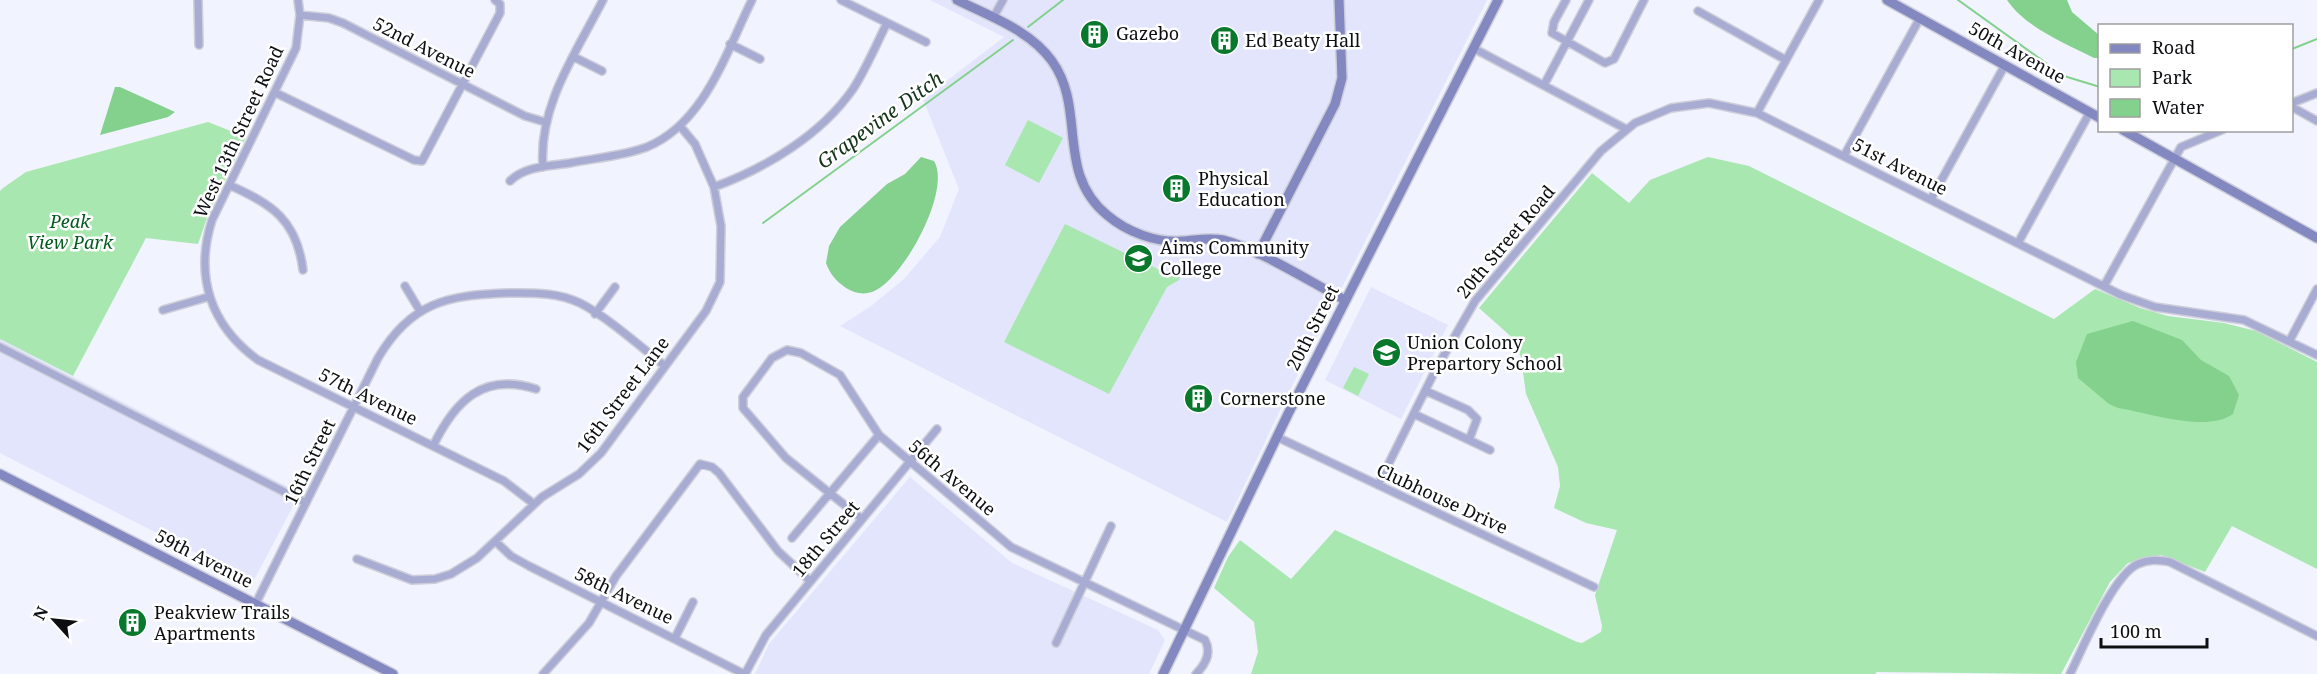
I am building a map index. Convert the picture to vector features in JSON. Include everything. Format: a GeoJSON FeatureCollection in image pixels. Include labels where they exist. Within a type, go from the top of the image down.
{"type":"FeatureCollection","features":[{"type":"Feature","properties":{"kind":"street"},"geometry":{"type":"LineString","coordinates":[[198,0],[199,45]]}},
{"type":"Feature","properties":{"kind":"street"},"geometry":{"type":"LineString","coordinates":[[298,0],[300,15]]}},
{"type":"Feature","properties":{"kind":"street"},"geometry":{"type":"LineString","coordinates":[[543,167],[542,148],[549,107],[603,0]]}},
{"type":"Feature","properties":{"kind":"street"},"geometry":{"type":"LineString","coordinates":[[510,181],[526,170],[628,152],[656,142],[680,126],[701,102],[752,0]]}},
{"type":"Feature","properties":{"kind":"street"},"geometry":{"type":"LineString","coordinates":[[841,0],[926,42]]}},
{"type":"Feature","properties":{"kind":"street"},"geometry":{"type":"LineString","coordinates":[[957,0],[1035,43],[1051,60],[1060,74],[1069,102],[1073,153],[1081,178],[1090,196],[1107,215],[1122,226],[1151,238],[1180,241],[1214,239],[1258,255],[1346,300]]}},
{"type":"Feature","properties":{"kind":"street"},"geometry":{"type":"LineString","coordinates":[[993,18],[1003,0]]}},
{"type":"Feature","properties":{"kind":"street"},"geometry":{"type":"LineString","coordinates":[[1258,255],[1335,104],[1340,88],[1339,0]]}},
{"type":"Feature","properties":{"kind":"street","name":"20th Street"},"geometry":{"type":"LineString","coordinates":[[1163,674],[1277,437],[1498,0]]}},
{"type":"Feature","properties":{"kind":"street"},"geometry":{"type":"LineString","coordinates":[[1566,0],[1552,29],[1556,37],[1605,63],[1610,63],[1644,0]]}},
{"type":"Feature","properties":{"kind":"street"},"geometry":{"type":"LineString","coordinates":[[1544,85],[1589,0]]}},
{"type":"Feature","properties":{"kind":"street"},"geometry":{"type":"LineString","coordinates":[[1757,113],[1819,0]]}},
{"type":"Feature","properties":{"kind":"street","name":"50th Avenue"},"geometry":{"type":"LineString","coordinates":[[1887,0],[2098,117]]}},
{"type":"Feature","properties":{"kind":"street"},"geometry":{"type":"LineString","coordinates":[[276,93],[414,160],[422,161],[500,13],[497,2]]}},
{"type":"Feature","properties":{"kind":"street"},"geometry":{"type":"LineString","coordinates":[[1698,11],[1786,60]]}},
{"type":"Feature","properties":{"kind":"street","name":"52nd Avenue"},"geometry":{"type":"LineString","coordinates":[[300,15],[329,18],[343,23],[525,116],[545,123]]}},
{"type":"Feature","properties":{"kind":"street","name":"West 13th Street Road"},"geometry":{"type":"LineString","coordinates":[[208,297],[204,274],[205,244],[212,220],[296,48],[300,15]]}},
{"type":"Feature","properties":{"kind":"street"},"geometry":{"type":"LineString","coordinates":[[1844,156],[1920,18]]}},
{"type":"Feature","properties":{"kind":"street"},"geometry":{"type":"LineString","coordinates":[[714,187],[765,165],[824,122],[853,88],[887,23]]}},
{"type":"Feature","properties":{"kind":"street"},"geometry":{"type":"LineString","coordinates":[[730,44],[760,59]]}},
{"type":"Feature","properties":{"kind":"street"},"geometry":{"type":"LineString","coordinates":[[1473,48],[1626,129]]}},
{"type":"Feature","properties":{"kind":"street"},"geometry":{"type":"LineString","coordinates":[[574,57],[602,71]]}},
{"type":"Feature","properties":{"kind":"street"},"geometry":{"type":"LineString","coordinates":[[1931,199],[2005,65]]}},
{"type":"Feature","properties":{"kind":"street"},"geometry":{"type":"LineString","coordinates":[[2293,105],[2317,93]]}},
{"type":"Feature","properties":{"kind":"street","name":"51st Avenue"},"geometry":{"type":"LineString","coordinates":[[1626,129],[1650,115],[1688,104],[1728,105],[1757,113],[2104,286],[2155,307],[2244,320],[2290,340],[2317,355]]}},
{"type":"Feature","properties":{"kind":"street"},"geometry":{"type":"LineString","coordinates":[[2293,106],[2317,122]]}},
{"type":"Feature","properties":{"kind":"street"},"geometry":{"type":"LineString","coordinates":[[2018,243],[2090,112]]}},
{"type":"Feature","properties":{"kind":"street","name":"16th Street Lane"},"geometry":{"type":"LineString","coordinates":[[357,559],[402,578],[435,579],[459,570],[495,541],[534,504],[591,464],[706,311],[720,282],[721,226],[714,187],[707,166],[680,126]]}},
{"type":"Feature","properties":{"kind":"street","name":"20th Street Road"},"geometry":{"type":"LineString","coordinates":[[1378,485],[1474,301],[1601,151],[1626,129]]}},
{"type":"Feature","properties":{"kind":"street"},"geometry":{"type":"LineString","coordinates":[[2127,132],[2317,238]]}},
{"type":"Feature","properties":{"kind":"street"},"geometry":{"type":"LineString","coordinates":[[2104,286],[2181,147],[2217,132]]}},
{"type":"Feature","properties":{"kind":"street"},"geometry":{"type":"LineString","coordinates":[[229,185],[262,201],[287,223],[298,246],[303,270]]}},
{"type":"Feature","properties":{"kind":"street"},"geometry":{"type":"LineString","coordinates":[[405,286],[420,311]]}},
{"type":"Feature","properties":{"kind":"street"},"geometry":{"type":"LineString","coordinates":[[595,314],[615,287]]}},
{"type":"Feature","properties":{"kind":"street"},"geometry":{"type":"LineString","coordinates":[[2290,340],[2317,289]]}},
{"type":"Feature","properties":{"kind":"street","name":"16th Street"},"geometry":{"type":"LineString","coordinates":[[256,603],[387,343],[401,326],[420,311],[436,303],[461,296],[540,293],[570,299],[595,314],[664,366]]}},
{"type":"Feature","properties":{"kind":"street"},"geometry":{"type":"LineString","coordinates":[[163,310],[208,297]]}},
{"type":"Feature","properties":{"kind":"street","name":"57th Avenue"},"geometry":{"type":"LineString","coordinates":[[208,297],[224,327],[246,351],[354,408],[504,480],[534,504]]}},
{"type":"Feature","properties":{"kind":"street"},"geometry":{"type":"LineString","coordinates":[[0,347],[306,503]]}},
{"type":"Feature","properties":{"kind":"street","name":"56th Avenue"},"geometry":{"type":"LineString","coordinates":[[830,493],[786,458],[743,408],[743,399],[777,354],[792,350],[840,375],[879,435],[1011,547],[1205,640],[1208,646],[1204,666],[1196,674]]}},
{"type":"Feature","properties":{"kind":"street"},"geometry":{"type":"LineString","coordinates":[[433,446],[452,412],[476,392],[494,385],[518,383],[537,389]]}},
{"type":"Feature","properties":{"kind":"street"},"geometry":{"type":"LineString","coordinates":[[1426,391],[1468,410],[1477,419],[1468,440]]}},
{"type":"Feature","properties":{"kind":"street"},"geometry":{"type":"LineString","coordinates":[[1414,414],[1490,450]]}},
{"type":"Feature","properties":{"kind":"street","name":"18th Street"},"geometry":{"type":"LineString","coordinates":[[745,674],[766,635],[937,429]]}},
{"type":"Feature","properties":{"kind":"street"},"geometry":{"type":"LineString","coordinates":[[792,538],[879,435]]}},
{"type":"Feature","properties":{"kind":"street","name":"Clubhouse Drive"},"geometry":{"type":"LineString","coordinates":[[1277,437],[1594,588]]}},
{"type":"Feature","properties":{"kind":"street"},"geometry":{"type":"LineString","coordinates":[[543,674],[589,623],[616,576],[698,465],[703,463],[720,473],[778,551],[810,581]]}},
{"type":"Feature","properties":{"kind":"street","name":"59th Avenue"},"geometry":{"type":"LineString","coordinates":[[0,474],[393,674]]}},
{"type":"Feature","properties":{"kind":"street"},"geometry":{"type":"LineString","coordinates":[[830,493],[862,519]]}},
{"type":"Feature","properties":{"kind":"street"},"geometry":{"type":"LineString","coordinates":[[1056,644],[1111,526]]}},
{"type":"Feature","properties":{"kind":"street","name":"58th Avenue"},"geometry":{"type":"LineString","coordinates":[[495,541],[522,562],[745,674]]}},
{"type":"Feature","properties":{"kind":"street"},"geometry":{"type":"LineString","coordinates":[[2070,674],[2118,579],[2138,564],[2150,560],[2170,562],[2317,636]]}},
{"type":"Feature","properties":{"kind":"street"},"geometry":{"type":"LineString","coordinates":[[675,638],[693,602]]}},
{"type":"Feature","properties":{"kind":"shaded area","name":"Aims Community College"},"geometry":{"type":"Polygon","coordinates":[[[930,0],[1487,0],[1282,406],[1227,522],[840,326],[870,307],[904,279],[940,237],[959,189],[923,99],[1004,37],[930,0]]]}},
{"type":"Feature","properties":{"kind":"shaded area","name":"Union Colony Prepartory School"},"geometry":{"type":"Polygon","coordinates":[[[1371,287],[1448,325],[1401,419],[1325,380],[1371,287]]]}},
{"type":"Feature","properties":{"kind":"shaded area"},"geometry":{"type":"Polygon","coordinates":[[[0,339],[300,493],[253,582],[0,453],[0,339]]]}},
{"type":"Feature","properties":{"kind":"shaded area"},"geometry":{"type":"Polygon","coordinates":[[[910,477],[1012,563],[1158,630],[1165,640],[1149,674],[755,674],[769,644],[910,477]]]}},
{"type":"Feature","properties":{"kind":"green space"},"geometry":{"type":"Polygon","coordinates":[[[1028,120],[1063,138],[1039,183],[1005,165],[1028,120]]]}},
{"type":"Feature","properties":{"kind":"green space","name":"Peak View Park"},"geometry":{"type":"Polygon","coordinates":[[[208,122],[246,137],[209,212],[198,244],[146,238],[73,376],[0,339],[0,191],[26,172],[208,122]]]}},
{"type":"Feature","properties":{"kind":"green space"},"geometry":{"type":"Polygon","coordinates":[[[1708,157],[1749,166],[2054,319],[2095,289],[2140,308],[2168,316],[2224,323],[2256,331],[2317,362],[2317,569],[2232,526],[2205,572],[2161,555],[2128,563],[2110,582],[2061,674],[1877,672],[1875,674],[1251,674],[1258,652],[1254,622],[1214,588],[1228,557],[1240,540],[1291,579],[1335,530],[1577,642],[1582,643],[1601,632],[1602,626],[1595,595],[1617,530],[1586,523],[1554,508],[1560,486],[1558,467],[1526,394],[1516,341],[1479,308],[1592,173],[1629,203],[1650,180],[1708,157]]]}},
{"type":"Feature","properties":{"kind":"green space"},"geometry":{"type":"Polygon","coordinates":[[[1065,224],[1168,274],[1181,274],[1179,280],[1167,287],[1109,394],[1004,342],[1065,224]]]}},
{"type":"Feature","properties":{"kind":"green space"},"geometry":{"type":"Polygon","coordinates":[[[1354,367],[1369,374],[1358,396],[1343,388],[1354,367]]]}},
{"type":"Feature","properties":{"kind":"water"},"geometry":{"type":"Polygon","coordinates":[[[2007,0],[2067,0],[2072,12],[2098,34],[2098,58],[2035,27],[2007,0]]]}},
{"type":"Feature","properties":{"kind":"water"},"geometry":{"type":"Polygon","coordinates":[[[115,87],[120,87],[175,112],[168,117],[100,135],[115,87]]]}},
{"type":"Feature","properties":{"kind":"water"},"geometry":{"type":"Polygon","coordinates":[[[921,157],[934,161],[938,175],[936,192],[921,233],[897,271],[884,284],[869,293],[849,290],[836,280],[826,263],[829,246],[840,227],[887,184],[905,174],[921,157]]]}},
{"type":"Feature","properties":{"kind":"water"},"geometry":{"type":"Polygon","coordinates":[[[2133,321],[2182,340],[2201,360],[2229,376],[2239,395],[2233,414],[2208,422],[2193,422],[2118,408],[2109,404],[2078,378],[2076,362],[2087,334],[2133,321]]]}},
{"type":"Feature","properties":{"kind":"waterway","name":"Grapevine Ditch"},"geometry":{"type":"LineString","coordinates":[[1028,27],[1063,0]]}},
{"type":"Feature","properties":{"kind":"waterway","name":"Grapevine Ditch"},"geometry":{"type":"LineString","coordinates":[[1958,0],[2064,76],[2098,86]]}},
{"type":"Feature","properties":{"kind":"waterway","name":"Grapevine Ditch"},"geometry":{"type":"LineString","coordinates":[[2293,49],[2317,39]]}},
{"type":"Feature","properties":{"kind":"waterway","name":"Grapevine Ditch"},"geometry":{"type":"LineString","coordinates":[[763,223],[1013,40]]}},
{"type":"Feature","properties":{"kind":"place","name":"Gazebo"},"geometry":{"type":"Point","coordinates":[1095,34]}},
{"type":"Feature","properties":{"kind":"place","name":"Ed Beaty Hall"},"geometry":{"type":"Point","coordinates":[1224,41]}},
{"type":"Feature","properties":{"kind":"place","name":"Physical Education"},"geometry":{"type":"Point","coordinates":[1177,189]}},
{"type":"Feature","properties":{"kind":"place","name":"Aims Community College"},"geometry":{"type":"Point","coordinates":[1139,258]}},
{"type":"Feature","properties":{"kind":"place","name":"Union Colony Prepartory School"},"geometry":{"type":"Point","coordinates":[1386,353]}},
{"type":"Feature","properties":{"kind":"place","name":"Cornerstone"},"geometry":{"type":"Point","coordinates":[1199,399]}},
{"type":"Feature","properties":{"kind":"place","name":"Peakview Trails Apartments"},"geometry":{"type":"Point","coordinates":[133,623]}}]}
